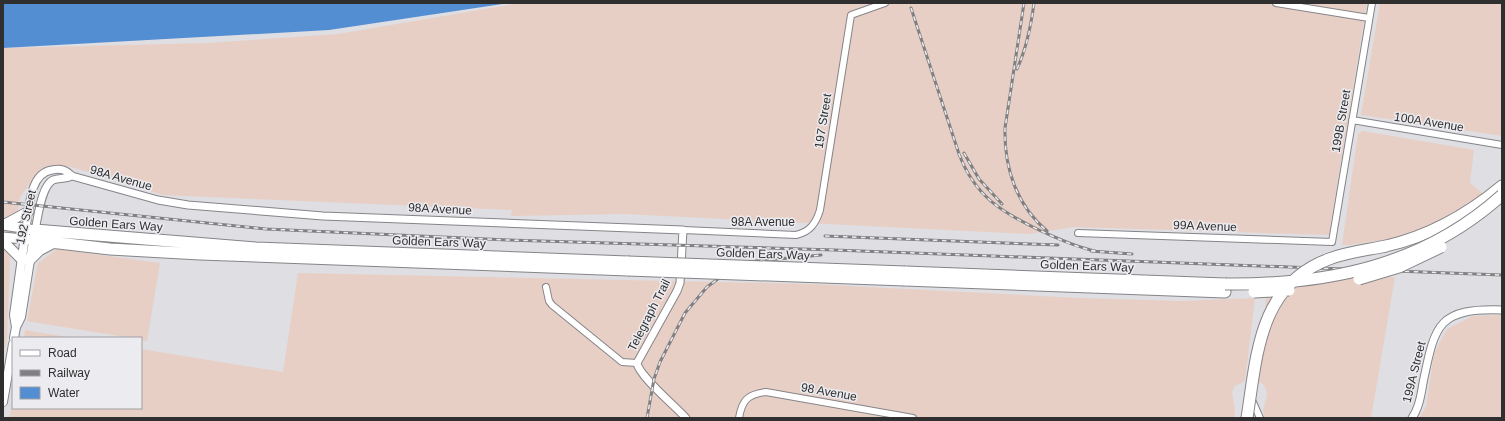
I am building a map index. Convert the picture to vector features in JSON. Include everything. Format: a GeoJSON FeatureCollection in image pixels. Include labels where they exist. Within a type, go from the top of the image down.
{"type":"FeatureCollection","features":[{"type":"Feature","properties":{"kind":"highway"},"geometry":{"type":"LineString","coordinates":[[1247,418],[1258,352],[1265,323],[1278,297],[1293,281],[1310,268],[1330,258],[1400,243],[1433,231],[1471,209],[1502,186]]}},
{"type":"Feature","properties":{"kind":"highway","name":"Golden Ears Way"},"geometry":{"type":"LineString","coordinates":[[1225,288],[1311,280],[1345,275],[1381,265],[1420,249],[1446,236],[1470,221],[1502,196]]}},
{"type":"Feature","properties":{"kind":"highway","name":"Golden Ears Way"},"geometry":{"type":"LineString","coordinates":[[29,235],[52,243],[110,249],[208,254],[628,266],[1225,288],[1271,291],[1317,287],[1378,274],[1412,261],[1451,242],[1502,205]]}},
{"type":"Feature","properties":{"kind":"highway","name":"Golden Ears Way"},"geometry":{"type":"LineString","coordinates":[[29,235],[256,248],[628,266]]}},
{"type":"Feature","properties":{"kind":"highway"},"geometry":{"type":"LineString","coordinates":[[25,260],[52,243]]}},
{"type":"Feature","properties":{"kind":"main road"},"geometry":{"type":"LineString","coordinates":[[3,225],[29,211]]}},
{"type":"Feature","properties":{"kind":"main road","name":"Golden Ears Way"},"geometry":{"type":"LineString","coordinates":[[3,225],[29,235]]}},
{"type":"Feature","properties":{"kind":"main road","name":"Golden Ears Way"},"geometry":{"type":"LineString","coordinates":[[3,236],[29,235]]}},
{"type":"Feature","properties":{"kind":"main road","name":"192 Street"},"geometry":{"type":"LineString","coordinates":[[14,337],[16,327],[21,317],[25,260],[29,235]]}},
{"type":"Feature","properties":{"kind":"main road"},"geometry":{"type":"LineString","coordinates":[[3,241],[25,260]]}},
{"type":"Feature","properties":{"kind":"main road"},"geometry":{"type":"LineString","coordinates":[[3,402],[12,350]]}},
{"type":"Feature","properties":{"kind":"street","name":"197 Street"},"geometry":{"type":"LineString","coordinates":[[810,228],[815,223],[820,210],[851,15],[885,3]]}},
{"type":"Feature","properties":{"kind":"street"},"geometry":{"type":"LineString","coordinates":[[1276,3],[1369,18]]}},
{"type":"Feature","properties":{"kind":"street","name":"199B Street"},"geometry":{"type":"LineString","coordinates":[[1332,242],[1372,3]]}},
{"type":"Feature","properties":{"kind":"street","name":"100A Avenue"},"geometry":{"type":"LineString","coordinates":[[1352,120],[1502,145]]}},
{"type":"Feature","properties":{"kind":"street","name":"192 Street"},"geometry":{"type":"LineString","coordinates":[[60,169],[65,170],[72,176],[54,180],[46,187],[29,235],[29,211],[33,188],[43,174],[48,171],[60,169]]}},
{"type":"Feature","properties":{"kind":"street","name":"98A Avenue"},"geometry":{"type":"LineString","coordinates":[[72,176],[158,200],[196,206],[323,216],[796,235],[810,228]]}},
{"type":"Feature","properties":{"kind":"street","name":"Telegraph Trail"},"geometry":{"type":"LineString","coordinates":[[683,230],[681,272],[677,291],[637,363],[641,374],[686,418]]}},
{"type":"Feature","properties":{"kind":"street","name":"99A Avenue"},"geometry":{"type":"LineString","coordinates":[[1078,233],[1332,242]]}},
{"type":"Feature","properties":{"kind":"street","name":"Telegraph Trail"},"geometry":{"type":"LineString","coordinates":[[546,287],[549,301],[552,305],[622,362],[637,363]]}},
{"type":"Feature","properties":{"kind":"street","name":"199A Street"},"geometry":{"type":"LineString","coordinates":[[1412,418],[1420,400],[1429,353],[1438,329],[1448,319],[1462,312],[1472,310],[1502,310]]}},
{"type":"Feature","properties":{"kind":"street","name":"98 Avenue"},"geometry":{"type":"LineString","coordinates":[[739,418],[744,400],[748,396],[766,392],[913,418]]}},
{"type":"Feature","properties":{"kind":"street"},"geometry":{"type":"LineString","coordinates":[[1250,394],[1260,418]]}},
{"type":"Feature","properties":{"kind":"shaded area"},"geometry":{"type":"Polygon","coordinates":[[[520,3],[1367,3],[1329,235],[1074,227],[1029,234],[624,214],[511,216],[512,210],[163,195],[68,166],[29,185],[20,197],[10,258],[7,338],[3,358],[3,48],[208,43],[338,34],[520,3]]]}},
{"type":"Feature","properties":{"kind":"shaded area"},"geometry":{"type":"Polygon","coordinates":[[[1380,3],[1502,3],[1502,136],[1361,115],[1380,3]]]}},
{"type":"Feature","properties":{"kind":"shaded area"},"geometry":{"type":"Polygon","coordinates":[[[1363,131],[1474,150],[1470,183],[1483,194],[1434,225],[1398,238],[1342,245],[1358,134],[1363,131]]]}},
{"type":"Feature","properties":{"kind":"shaded area"},"geometry":{"type":"Polygon","coordinates":[[[57,249],[160,263],[147,341],[142,340],[142,337],[125,337],[27,321],[38,263],[57,249]]]}},
{"type":"Feature","properties":{"kind":"shaded area"},"geometry":{"type":"Polygon","coordinates":[[[298,273],[810,284],[1079,298],[1181,301],[1255,298],[1245,381],[1235,386],[1232,392],[1235,409],[1234,418],[9,418],[12,405],[12,409],[142,409],[142,349],[283,372],[298,273]]]}},
{"type":"Feature","properties":{"kind":"shaded area"},"geometry":{"type":"Polygon","coordinates":[[[1395,277],[1371,418],[1265,417],[1263,411],[1267,395],[1266,389],[1263,384],[1255,380],[1269,278],[1395,277]]]}},
{"type":"Feature","properties":{"kind":"shaded area"},"geometry":{"type":"Polygon","coordinates":[[[1502,315],[1502,418],[1419,418],[1426,407],[1434,353],[1447,329],[1473,316],[1502,315]]]}},
{"type":"Feature","properties":{"kind":"shaded area"},"geometry":{"type":"Polygon","coordinates":[[[25,330],[67,337],[24,337],[25,330]]]}},
{"type":"Feature","properties":{"kind":"water"},"geometry":{"type":"Polygon","coordinates":[[[3,3],[509,3],[329,30],[3,48],[3,3]]]}},
{"type":"Feature","properties":{"kind":"railway"},"geometry":{"type":"LineString","coordinates":[[1024,3],[1005,128],[1005,143],[1010,171],[1020,197],[1036,221],[1047,231]]}},
{"type":"Feature","properties":{"kind":"railway"},"geometry":{"type":"LineString","coordinates":[[1017,69],[1028,36],[1034,3]]}},
{"type":"Feature","properties":{"kind":"railway"},"geometry":{"type":"LineString","coordinates":[[911,8],[959,154],[965,169],[981,192],[1002,209],[1027,224],[1061,240],[1095,251]]}},
{"type":"Feature","properties":{"kind":"railway"},"geometry":{"type":"LineString","coordinates":[[964,153],[979,179],[1002,204]]}},
{"type":"Feature","properties":{"kind":"railway"},"geometry":{"type":"LineString","coordinates":[[3,202],[266,229],[508,240],[834,250],[1502,275]]}},
{"type":"Feature","properties":{"kind":"railway"},"geometry":{"type":"LineString","coordinates":[[825,236],[1058,245]]}},
{"type":"Feature","properties":{"kind":"railway"},"geometry":{"type":"LineString","coordinates":[[1091,251],[1132,254]]}},
{"type":"Feature","properties":{"kind":"railway"},"geometry":{"type":"LineString","coordinates":[[647,418],[654,379],[660,362],[685,313],[707,287],[730,270],[756,261],[821,255]]}}]}
